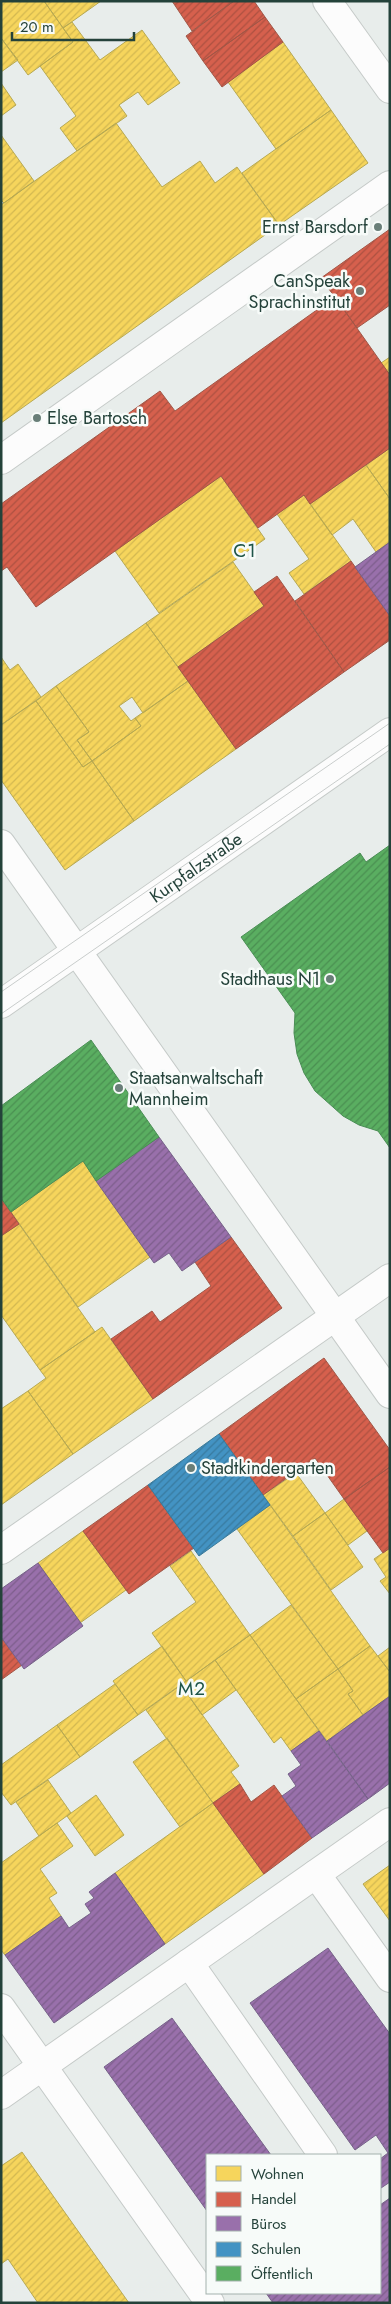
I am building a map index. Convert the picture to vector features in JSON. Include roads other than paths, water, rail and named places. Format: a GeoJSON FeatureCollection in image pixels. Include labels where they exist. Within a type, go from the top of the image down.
{"type":"FeatureCollection","features":[{"type":"Feature","properties":{"kind":"street"},"geometry":{"type":"LineString","coordinates":[[327,1],[390,89]]}},
{"type":"Feature","properties":{"kind":"street"},"geometry":{"type":"LineString","coordinates":[[1,460],[390,185]]}},
{"type":"Feature","properties":{"kind":"street","name":"Kurpfalzstraße"},"geometry":{"type":"LineString","coordinates":[[1,1004],[390,732]]}},
{"type":"Feature","properties":{"kind":"street"},"geometry":{"type":"LineString","coordinates":[[1,844],[390,1394]]}},
{"type":"Feature","properties":{"kind":"street"},"geometry":{"type":"LineString","coordinates":[[1,1550],[390,1278]]}},
{"type":"Feature","properties":{"kind":"street"},"geometry":{"type":"LineString","coordinates":[[1,2095],[390,1822]]}},
{"type":"Feature","properties":{"kind":"street"},"geometry":{"type":"LineString","coordinates":[[316,1874],[390,1978]]}},
{"type":"Feature","properties":{"kind":"street"},"geometry":{"type":"LineString","coordinates":[[189,1963],[322,2154]]}},
{"type":"Feature","properties":{"kind":"street"},"geometry":{"type":"LineString","coordinates":[[1,2008],[210,2303]]}},
{"type":"Feature","properties":{"kind":"tram line"},"geometry":{"type":"LineString","coordinates":[[1,992],[390,723]]}},
{"type":"Feature","properties":{"kind":"tram line"},"geometry":{"type":"LineString","coordinates":[[1,1014],[390,744]]}},
{"type":"Feature","properties":{"kind":"place","name":"Ernst Barsdorf"},"geometry":{"type":"Point","coordinates":[378,227]}},
{"type":"Feature","properties":{"kind":"place","name":"CanSpeak Sprachinstitut"},"geometry":{"type":"Point","coordinates":[360,291]}},
{"type":"Feature","properties":{"kind":"place","name":"Else Bartosch"},"geometry":{"type":"Point","coordinates":[37,418]}},
{"type":"Feature","properties":{"kind":"place","name":"Stadthaus N1"},"geometry":{"type":"Point","coordinates":[330,979]}},
{"type":"Feature","properties":{"kind":"place","name":"Staatsanwaltschaft Mannheim"},"geometry":{"type":"Point","coordinates":[119,1088]}},
{"type":"Feature","properties":{"kind":"place","name":"Stadtkindergarten"},"geometry":{"type":"Point","coordinates":[191,1468]}},
{"type":"Feature","properties":{"kind":"district","name":"C1"},"geometry":{"type":"Point","coordinates":[245,550]}},
{"type":"Feature","properties":{"kind":"district","name":"M2"},"geometry":{"type":"Point","coordinates":[192,1688]}}]}
